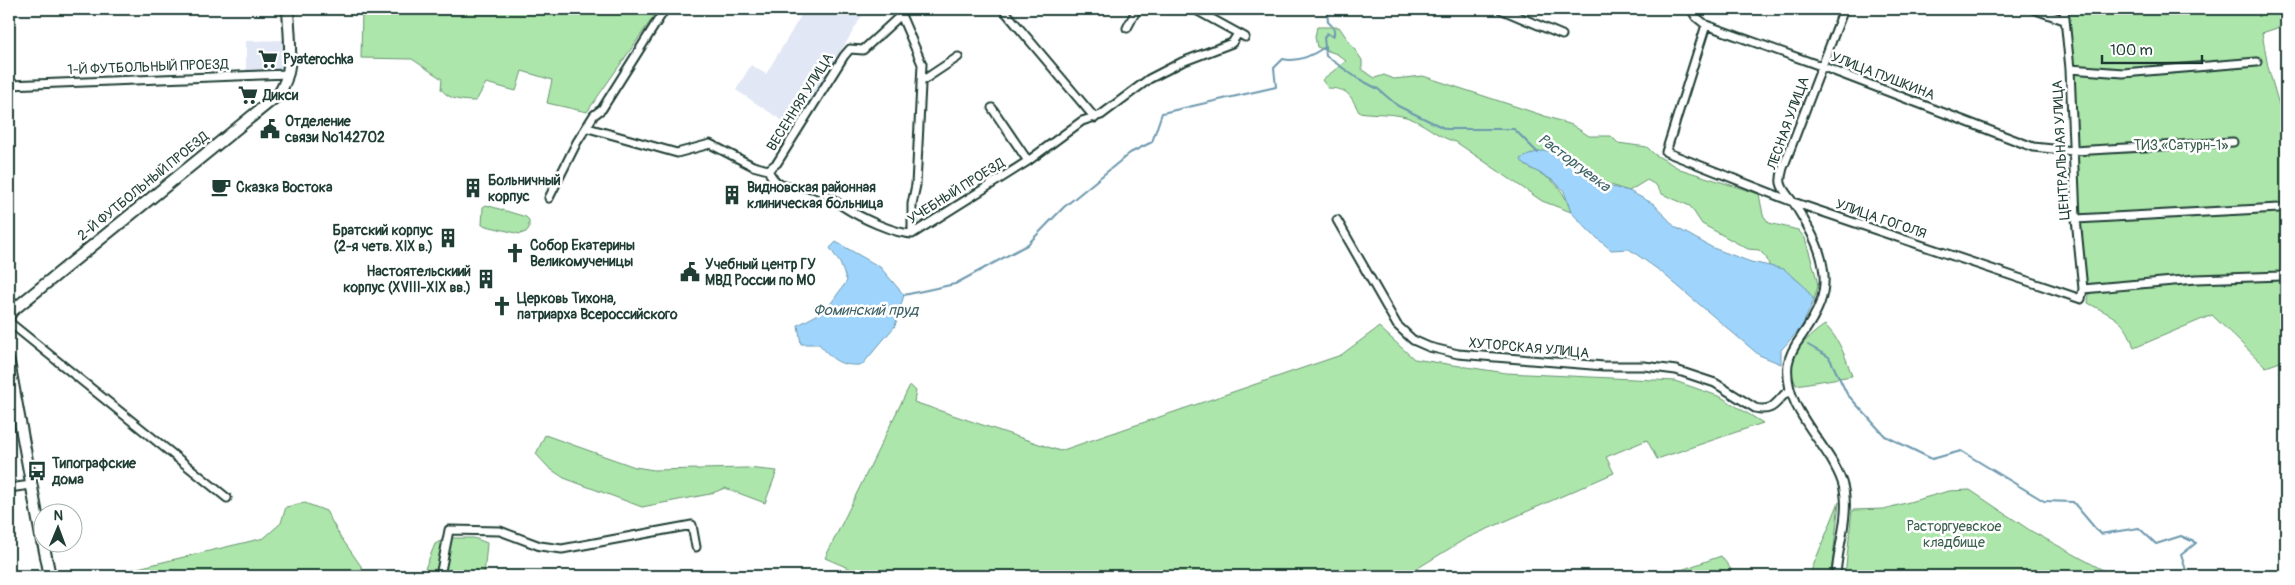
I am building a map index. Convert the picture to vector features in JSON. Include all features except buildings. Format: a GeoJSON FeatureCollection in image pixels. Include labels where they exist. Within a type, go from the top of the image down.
{"type":"FeatureCollection","features":[{"type":"Feature","properties":{"kind":"street"},"geometry":{"type":"LineString","coordinates":[[288,9],[289,74]]}},
{"type":"Feature","properties":{"kind":"street"},"geometry":{"type":"LineString","coordinates":[[550,198],[577,142],[588,128],[594,115],[602,109],[665,9]]}},
{"type":"Feature","properties":{"kind":"street"},"geometry":{"type":"LineString","coordinates":[[1003,9],[1095,118]]}},
{"type":"Feature","properties":{"kind":"street"},"geometry":{"type":"LineString","coordinates":[[1127,28],[1137,9]]}},
{"type":"Feature","properties":{"kind":"street","name":"УЧЕБНЫЙ ПРОЕЗД"},"geometry":{"type":"LineString","coordinates":[[588,128],[677,153],[710,144],[753,166],[768,170],[772,179],[781,185],[816,189],[845,208],[900,233],[912,234],[1028,160],[1082,120],[1095,118],[1149,79],[1182,62],[1232,43],[1241,36],[1194,9]]}},
{"type":"Feature","properties":{"kind":"street"},"geometry":{"type":"LineString","coordinates":[[1500,9],[1562,35]]}},
{"type":"Feature","properties":{"kind":"street","name":"УЛИЦА ПУШКИНА"},"geometry":{"type":"LineString","coordinates":[[1691,9],[1696,17],[1706,25],[1821,66],[2033,147],[2073,151],[2233,142]]}},
{"type":"Feature","properties":{"kind":"street","name":"ЛЕСНАЯ УЛИЦА"},"geometry":{"type":"LineString","coordinates":[[1790,390],[1788,363],[1792,350],[1814,319],[1821,303],[1825,286],[1823,265],[1814,239],[1793,202],[1784,191],[1780,181],[1783,168],[1844,9]]}},
{"type":"Feature","properties":{"kind":"street"},"geometry":{"type":"LineString","coordinates":[[2033,9],[2064,20]]}},
{"type":"Feature","properties":{"kind":"street","name":"ЦЕНТРАЛЬНАЯ УЛИЦА"},"geometry":{"type":"LineString","coordinates":[[2064,9],[2070,69],[2076,219],[2083,289]]}},
{"type":"Feature","properties":{"kind":"street"},"geometry":{"type":"LineString","coordinates":[[901,12],[922,64],[916,185],[912,204],[912,234]]}},
{"type":"Feature","properties":{"kind":"street","name":"ВЕСЕННЯЯ УЛИЦА"},"geometry":{"type":"LineString","coordinates":[[768,170],[777,163],[844,56],[850,49],[863,50],[901,12]]}},
{"type":"Feature","properties":{"kind":"street","name":"УЛИЦА ГОГОЛЯ"},"geometry":{"type":"LineString","coordinates":[[1706,25],[1666,152],[1793,202],[2081,299],[2083,289]]}},
{"type":"Feature","properties":{"kind":"street"},"geometry":{"type":"LineString","coordinates":[[922,81],[958,58]]}},
{"type":"Feature","properties":{"kind":"street"},"geometry":{"type":"LineString","coordinates":[[2070,69],[2123,73],[2257,62]]}},
{"type":"Feature","properties":{"kind":"street","name":"1-Й ФУТБОЛЬНЫЙ ПРОЕЗД"},"geometry":{"type":"LineString","coordinates":[[9,85],[289,74]]}},
{"type":"Feature","properties":{"kind":"street","name":"2-Й ФУТБОЛЬНЫЙ ПРОЕЗД"},"geometry":{"type":"LineString","coordinates":[[9,316],[12,311],[278,95],[286,85],[289,74]]}},
{"type":"Feature","properties":{"kind":"street"},"geometry":{"type":"LineString","coordinates":[[992,108],[1028,160]]}},
{"type":"Feature","properties":{"kind":"street"},"geometry":{"type":"LineString","coordinates":[[2076,219],[2279,208]]}},
{"type":"Feature","properties":{"kind":"street","name":"ХУТОРСКАЯ УЛИЦА"},"geometry":{"type":"LineString","coordinates":[[1338,220],[1397,325],[1413,340],[1429,347],[1458,354],[1604,366],[1644,366],[1676,370],[1714,383],[1755,408],[1763,410],[1777,404],[1790,390]]}},
{"type":"Feature","properties":{"kind":"street"},"geometry":{"type":"LineString","coordinates":[[2083,289],[2196,278],[2282,276]]}},
{"type":"Feature","properties":{"kind":"street"},"geometry":{"type":"LineString","coordinates":[[9,322],[227,498]]}},
{"type":"Feature","properties":{"kind":"street"},"geometry":{"type":"LineString","coordinates":[[9,362],[12,399],[35,502]]}},
{"type":"Feature","properties":{"kind":"street"},"geometry":{"type":"LineString","coordinates":[[1790,390],[1843,483],[1844,514],[1836,576]]}},
{"type":"Feature","properties":{"kind":"street"},"geometry":{"type":"LineString","coordinates":[[9,488],[31,485]]}},
{"type":"Feature","properties":{"kind":"street"},"geometry":{"type":"LineString","coordinates":[[440,576],[449,530],[500,531],[540,546],[562,549],[692,525],[696,547]]}},
{"type":"Feature","properties":{"kind":"street"},"geometry":{"type":"LineString","coordinates":[[45,552],[50,576]]}},
{"type":"Feature","properties":{"kind":"shaded area"},"geometry":{"type":"Polygon","coordinates":[[[805,9],[866,9],[795,129],[736,90],[751,65],[766,74],[805,9]]]}},
{"type":"Feature","properties":{"kind":"shaded area"},"geometry":{"type":"Polygon","coordinates":[[[284,40],[286,72],[246,74],[246,41],[284,40]]]}},
{"type":"Feature","properties":{"kind":"green space"},"geometry":{"type":"Polygon","coordinates":[[[362,9],[659,9],[587,112],[547,103],[552,80],[522,71],[516,91],[486,83],[476,101],[466,101],[452,98],[444,93],[441,89],[442,79],[412,59],[361,58],[362,9]]]}},
{"type":"Feature","properties":{"kind":"green space","name":"ТИЗ «Сатурн-1»"},"geometry":{"type":"Polygon","coordinates":[[[2068,9],[2257,9],[2259,17],[2259,11],[2263,9],[2286,9],[2286,25],[2262,33],[2268,67],[2286,129],[2286,360],[2266,367],[2212,315],[2134,348],[2131,338],[2123,325],[2088,303],[2089,292],[2086,282],[2076,158],[2068,9]]]}},
{"type":"Feature","properties":{"kind":"green space"},"geometry":{"type":"Polygon","coordinates":[[[1317,27],[1339,27],[1362,60],[1362,70],[1375,78],[1384,75],[1394,79],[1423,76],[1572,125],[1589,136],[1611,136],[1618,143],[1647,147],[1654,154],[1680,169],[1759,194],[1763,215],[1769,223],[1798,230],[1805,238],[1818,286],[1814,300],[1805,288],[1790,274],[1770,267],[1766,257],[1759,250],[1748,249],[1702,224],[1690,206],[1662,194],[1656,185],[1647,180],[1629,191],[1618,188],[1591,174],[1559,149],[1525,165],[1559,188],[1571,212],[1542,201],[1456,142],[1445,138],[1414,120],[1394,115],[1359,112],[1348,94],[1340,90],[1328,88],[1322,80],[1346,61],[1337,54],[1317,47],[1315,37],[1317,27]]]}},
{"type":"Feature","properties":{"kind":"green space"},"geometry":{"type":"Polygon","coordinates":[[[486,205],[526,217],[529,220],[529,228],[526,232],[520,234],[482,225],[483,207],[486,205]]]}},
{"type":"Feature","properties":{"kind":"green space"},"geometry":{"type":"Polygon","coordinates":[[[1825,325],[1845,355],[1852,376],[1796,385],[1792,375],[1792,358],[1807,340],[1825,325]]]}},
{"type":"Feature","properties":{"kind":"green space"},"geometry":{"type":"Polygon","coordinates":[[[1379,327],[1414,359],[1506,373],[1675,381],[1721,397],[1763,423],[1657,459],[1647,440],[1606,457],[1614,473],[1465,539],[1405,576],[867,576],[825,558],[910,385],[916,391],[914,402],[1060,451],[1341,355],[1379,327]]]}},
{"type":"Feature","properties":{"kind":"green space"},"geometry":{"type":"Polygon","coordinates":[[[545,435],[635,467],[654,470],[747,468],[777,471],[765,503],[725,488],[710,494],[642,507],[564,478],[549,468],[536,454],[545,435]]]}},
{"type":"Feature","properties":{"kind":"green space","name":"Расторгуевское кладбище"},"geometry":{"type":"Polygon","coordinates":[[[1970,490],[2031,531],[2114,576],[1845,576],[1852,510],[1884,509],[1949,491],[1970,490]]]}},
{"type":"Feature","properties":{"kind":"green space"},"geometry":{"type":"Polygon","coordinates":[[[1839,502],[1831,576],[1809,576],[1839,502]]]}},
{"type":"Feature","properties":{"kind":"green space"},"geometry":{"type":"Polygon","coordinates":[[[305,503],[326,511],[340,536],[361,566],[363,576],[342,576],[339,573],[320,574],[321,576],[104,576],[264,538],[281,523],[286,507],[305,503]]]}},
{"type":"Feature","properties":{"kind":"green space"},"geometry":{"type":"Polygon","coordinates":[[[446,538],[474,538],[487,543],[484,576],[422,576],[435,544],[446,538]]]}},
{"type":"Feature","properties":{"kind":"green space"},"geometry":{"type":"Polygon","coordinates":[[[1721,556],[1736,576],[1664,576],[1721,556]]]}},
{"type":"Feature","properties":{"kind":"water"},"geometry":{"type":"Polygon","coordinates":[[[1559,149],[1583,170],[1608,186],[1629,191],[1654,204],[1675,227],[1713,248],[1751,262],[1784,269],[1804,286],[1814,300],[1801,328],[1781,350],[1781,364],[1759,355],[1660,271],[1629,249],[1611,250],[1571,212],[1564,191],[1554,181],[1525,165],[1520,159],[1536,152],[1559,149]]]}},
{"type":"Feature","properties":{"kind":"water","name":"Фоминский пруд"},"geometry":{"type":"Polygon","coordinates":[[[836,242],[880,267],[904,295],[895,326],[862,365],[842,363],[829,355],[819,344],[801,344],[798,325],[826,310],[847,281],[840,263],[830,248],[836,242]]]}},
{"type":"Feature","properties":{"kind":"waterway","name":"Расторгуевка"},"geometry":{"type":"LineString","coordinates":[[1327,9],[1328,22],[1333,27],[1334,33],[1333,37],[1327,33],[1324,38],[1326,56],[1357,78],[1378,89],[1398,106],[1446,129],[1514,129],[1538,153]]}},
{"type":"Feature","properties":{"kind":"waterway"},"geometry":{"type":"LineString","coordinates":[[904,295],[955,284],[1027,245],[1064,207],[1130,153],[1152,142],[1162,113],[1276,87],[1274,68],[1283,59],[1299,59],[1325,47]]}},
{"type":"Feature","properties":{"kind":"waterway","name":"Расторгуевка"},"geometry":{"type":"LineString","coordinates":[[1808,345],[1829,357],[1847,394],[1885,436],[1932,459],[1961,451],[2044,501],[2073,502],[2100,534],[2139,528],[2156,544],[2181,536],[2196,543],[2181,555],[2188,576]]}},
{"type":"Feature","properties":{"kind":"place","name":"Pyaterochka"},"geometry":{"type":"Point","coordinates":[268,59]}},
{"type":"Feature","properties":{"kind":"place","name":"Дикси"},"geometry":{"type":"Point","coordinates":[248,95]}},
{"type":"Feature","properties":{"kind":"place","name":"Отделение связи №142702"},"geometry":{"type":"Point","coordinates":[270,129]}},
{"type":"Feature","properties":{"kind":"place","name":"Сказка Востока"},"geometry":{"type":"Point","coordinates":[221,187]}},
{"type":"Feature","properties":{"kind":"place","name":"Больничный корпус"},"geometry":{"type":"Point","coordinates":[473,188]}},
{"type":"Feature","properties":{"kind":"place","name":"Видновская районная клиническая больница"},"geometry":{"type":"Point","coordinates":[732,195]}},
{"type":"Feature","properties":{"kind":"place","name":"Братский корпус (2-я четв. XIX в.)"},"geometry":{"type":"Point","coordinates":[448,238]}},
{"type":"Feature","properties":{"kind":"place","name":"Собор Екатерины Великомученицы"},"geometry":{"type":"Point","coordinates":[515,253]}},
{"type":"Feature","properties":{"kind":"place","name":"Учебный центр ГУ МВД России по МО"},"geometry":{"type":"Point","coordinates":[690,272]}},
{"type":"Feature","properties":{"kind":"place","name":"Настоятельскиий корпус (XVIII-XIX вв.)"},"geometry":{"type":"Point","coordinates":[486,279]}},
{"type":"Feature","properties":{"kind":"place","name":"Церковь Тихона, патриарха Всероссийского"},"geometry":{"type":"Point","coordinates":[502,306]}},
{"type":"Feature","properties":{"kind":"place","name":"Типографские дома"},"geometry":{"type":"Point","coordinates":[37,471]}}]}
